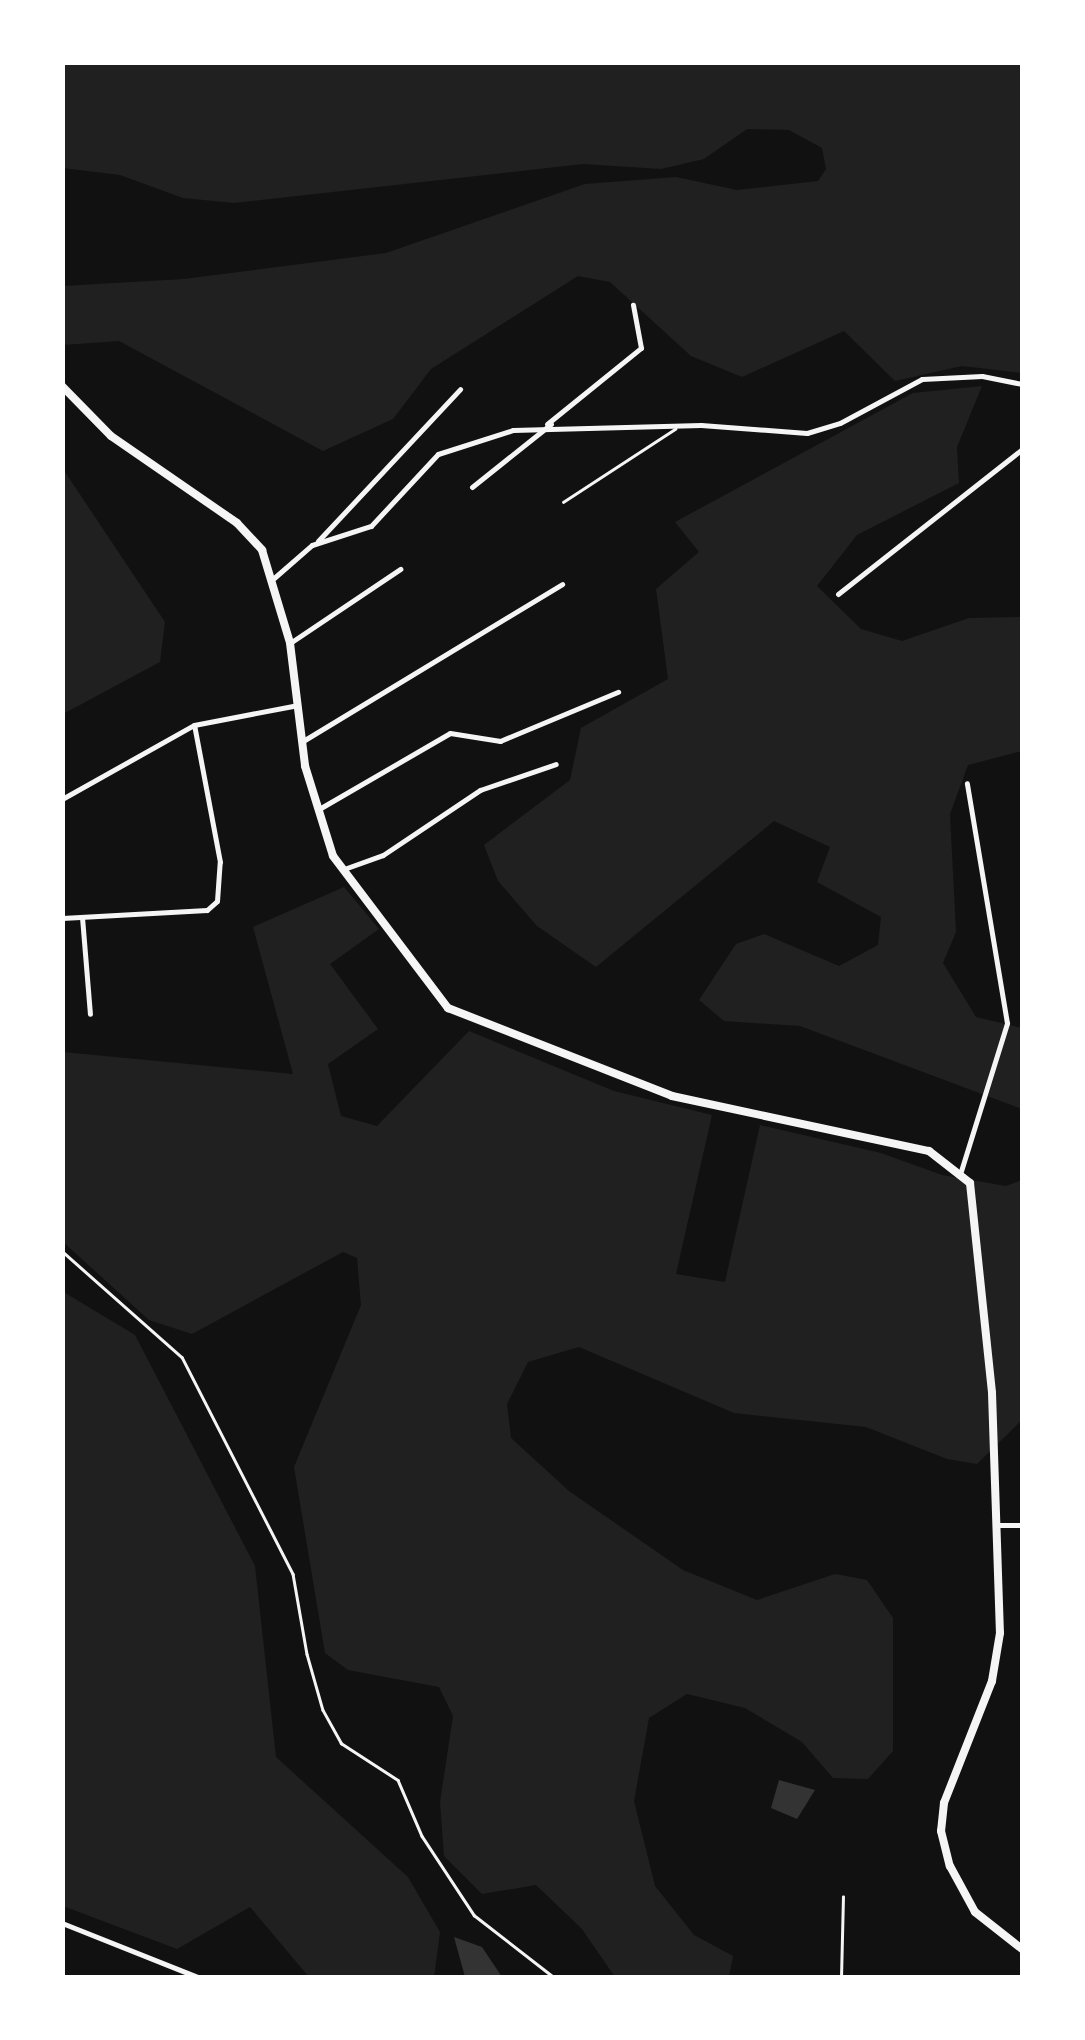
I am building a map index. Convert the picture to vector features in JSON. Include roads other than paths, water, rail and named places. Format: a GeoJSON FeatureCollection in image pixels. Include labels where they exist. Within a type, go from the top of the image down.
{"type":"FeatureCollection","features":[{"type":"Feature","properties":{"kind":"main road"},"geometry":{"type":"LineString","coordinates":[[62,386],[111,436],[237,523],[262,550],[274,578],[290,643],[303,741],[318,809],[342,870],[435,994],[480,1025],[672,1096],[929,1151],[962,1171],[976,1204],[998,1525],[999,1653],[944,1803],[941,1831],[950,1866],[975,1912],[1022,1948]]}},
{"type":"Feature","properties":{"kind":"street"},"geometry":{"type":"LineString","coordinates":[[472,487],[641,348],[633,305]]}},
{"type":"Feature","properties":{"kind":"street"},"geometry":{"type":"LineString","coordinates":[[318,542],[362,533],[448,448],[548,424],[807,433],[840,424],[922,379],[982,376],[1022,384]]}},
{"type":"Feature","properties":{"kind":"street"},"geometry":{"type":"LineString","coordinates":[[274,578],[318,542],[460,389]]}},
{"type":"Feature","properties":{"kind":"street"},"geometry":{"type":"LineString","coordinates":[[838,594],[1022,449]]}},
{"type":"Feature","properties":{"kind":"street"},"geometry":{"type":"LineString","coordinates":[[290,643],[400,569]]}},
{"type":"Feature","properties":{"kind":"street"},"geometry":{"type":"LineString","coordinates":[[303,741],[562,584]]}},
{"type":"Feature","properties":{"kind":"street"},"geometry":{"type":"LineString","coordinates":[[318,809],[450,734],[500,741],[618,692]]}},
{"type":"Feature","properties":{"kind":"street"},"geometry":{"type":"LineString","coordinates":[[62,800],[194,725],[298,705]]}},
{"type":"Feature","properties":{"kind":"street"},"geometry":{"type":"LineString","coordinates":[[62,918],[207,910],[220,896],[194,725]]}},
{"type":"Feature","properties":{"kind":"street"},"geometry":{"type":"LineString","coordinates":[[342,870],[384,855],[480,790],[556,764]]}},
{"type":"Feature","properties":{"kind":"street"},"geometry":{"type":"LineString","coordinates":[[962,1171],[1007,1023],[967,783]]}},
{"type":"Feature","properties":{"kind":"street"},"geometry":{"type":"LineString","coordinates":[[82,916],[90,1014]]}},
{"type":"Feature","properties":{"kind":"street"},"geometry":{"type":"LineString","coordinates":[[998,1525],[1022,1525]]}},
{"type":"Feature","properties":{"kind":"street"},"geometry":{"type":"LineString","coordinates":[[62,1923],[200,1978]]}},
{"type":"Feature","properties":{"kind":"lane"},"geometry":{"type":"LineString","coordinates":[[563,502],[679,426]]}},
{"type":"Feature","properties":{"kind":"lane"},"geometry":{"type":"LineString","coordinates":[[841,1978],[844,1897]]}}]}
